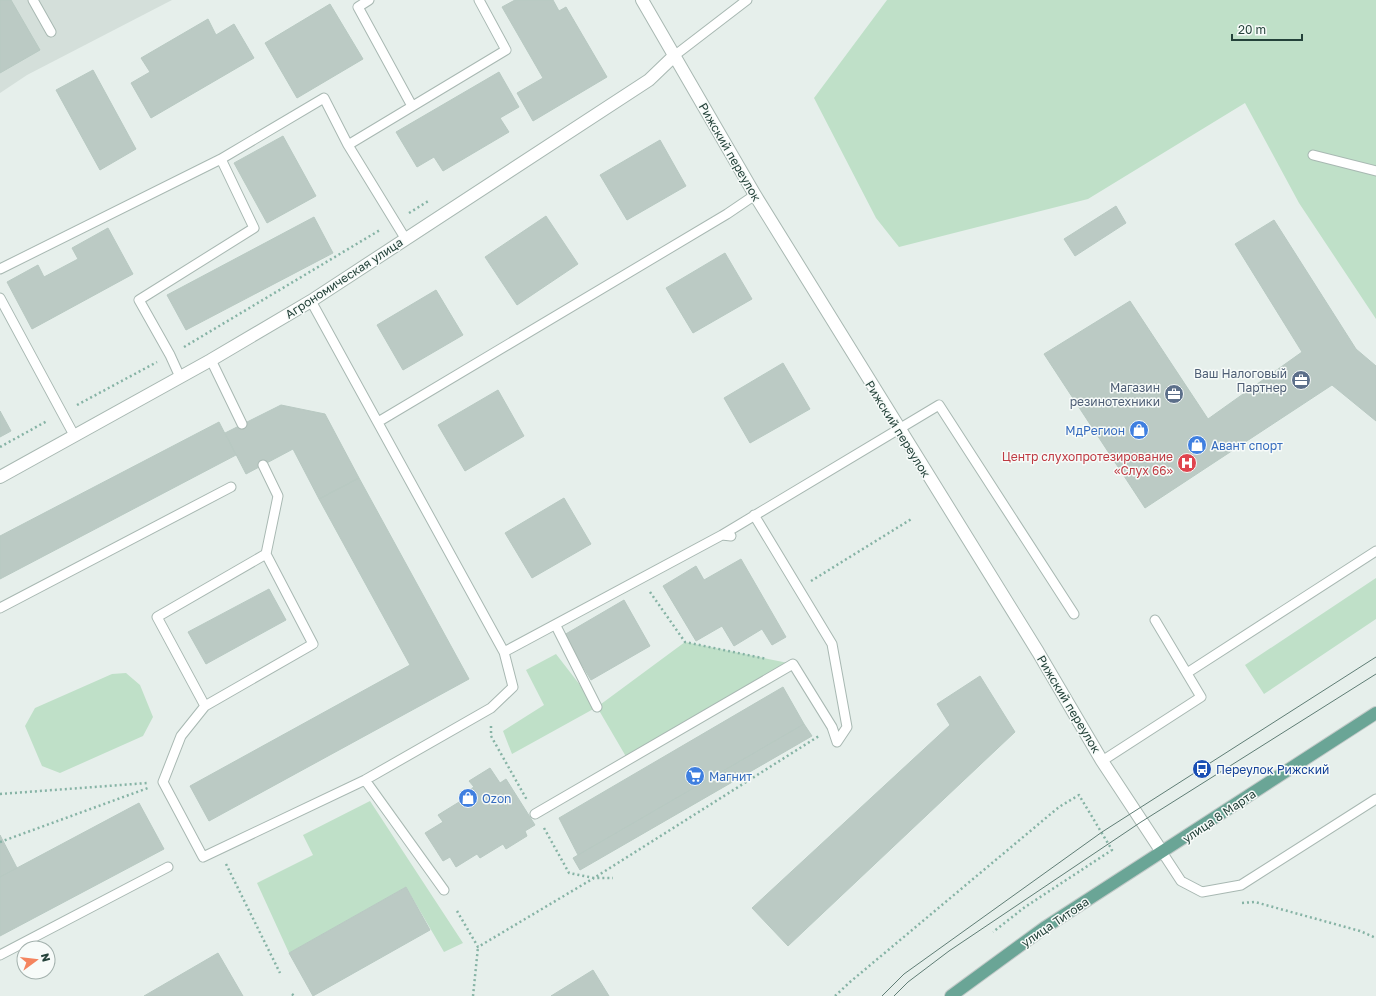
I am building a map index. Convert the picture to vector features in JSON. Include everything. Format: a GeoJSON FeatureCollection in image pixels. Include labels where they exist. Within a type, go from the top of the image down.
{"type":"FeatureCollection","features":[{"type":"Feature","properties":{"kind":"main road","name":"улица 8 Марта"},"geometry":{"type":"LineString","coordinates":[[1162,852],[1376,713]]}},
{"type":"Feature","properties":{"kind":"main road","name":"улица Титова"},"geometry":{"type":"LineString","coordinates":[[951,996],[1044,928],[1162,852]]}},
{"type":"Feature","properties":{"kind":"street","name":"Рижский переулок"},"geometry":{"type":"LineString","coordinates":[[642,0],[755,195],[899,430],[1038,652],[1102,761],[1162,852]]}},
{"type":"Feature","properties":{"kind":"street","name":"Агрономическая улица"},"geometry":{"type":"LineString","coordinates":[[0,477],[211,360],[311,301],[405,238],[649,80],[674,56]]}},
{"type":"Feature","properties":{"kind":"lane"},"geometry":{"type":"LineString","coordinates":[[33,0],[51,32]]}},
{"type":"Feature","properties":{"kind":"lane"},"geometry":{"type":"LineString","coordinates":[[369,0],[358,7],[412,106]]}},
{"type":"Feature","properties":{"kind":"lane"},"geometry":{"type":"LineString","coordinates":[[348,145],[506,50],[478,0]]}},
{"type":"Feature","properties":{"kind":"lane"},"geometry":{"type":"LineString","coordinates":[[674,56],[747,0]]}},
{"type":"Feature","properties":{"kind":"lane"},"geometry":{"type":"LineString","coordinates":[[0,269],[220,159],[324,98],[348,145],[405,238]]}},
{"type":"Feature","properties":{"kind":"lane"},"geometry":{"type":"LineString","coordinates":[[1313,156],[1376,171]]}},
{"type":"Feature","properties":{"kind":"lane"},"geometry":{"type":"LineString","coordinates":[[180,377],[170,355],[139,300],[254,228],[220,159]]}},
{"type":"Feature","properties":{"kind":"lane"},"geometry":{"type":"LineString","coordinates":[[378,422],[727,214],[755,195]]}},
{"type":"Feature","properties":{"kind":"lane"},"geometry":{"type":"LineString","coordinates":[[0,298],[63,412],[74,435]]}},
{"type":"Feature","properties":{"kind":"lane"},"geometry":{"type":"LineString","coordinates":[[263,465],[278,496],[266,554],[313,644],[205,706],[180,736],[163,782],[203,857],[365,780],[491,708],[513,688],[504,652],[311,301]]}},
{"type":"Feature","properties":{"kind":"lane"},"geometry":{"type":"LineString","coordinates":[[211,360],[242,424]]}},
{"type":"Feature","properties":{"kind":"lane"},"geometry":{"type":"LineString","coordinates":[[504,652],[556,626],[641,578],[726,535],[754,515],[940,405],[1074,614]]}},
{"type":"Feature","properties":{"kind":"lane"},"geometry":{"type":"LineString","coordinates":[[0,608],[232,488]]}},
{"type":"Feature","properties":{"kind":"lane"},"geometry":{"type":"LineString","coordinates":[[535,814],[793,664],[832,727],[837,742],[847,727],[832,644],[754,515]]}},
{"type":"Feature","properties":{"kind":"lane"},"geometry":{"type":"LineString","coordinates":[[1187,673],[1376,551]]}},
{"type":"Feature","properties":{"kind":"lane"},"geometry":{"type":"LineString","coordinates":[[205,706],[157,617],[266,554]]}},
{"type":"Feature","properties":{"kind":"lane"},"geometry":{"type":"LineString","coordinates":[[1102,761],[1201,697],[1155,620]]}},
{"type":"Feature","properties":{"kind":"lane"},"geometry":{"type":"LineString","coordinates":[[556,626],[597,707]]}},
{"type":"Feature","properties":{"kind":"lane"},"geometry":{"type":"LineString","coordinates":[[365,780],[444,890]]}},
{"type":"Feature","properties":{"kind":"lane"},"geometry":{"type":"LineString","coordinates":[[1162,852],[1181,881],[1202,892],[1241,886],[1376,799]]}},
{"type":"Feature","properties":{"kind":"lane"},"geometry":{"type":"LineString","coordinates":[[0,955],[168,867]]}},
{"type":"Feature","properties":{"kind":"path"},"geometry":{"type":"LineString","coordinates":[[0,447],[170,355],[394,222],[435,196]]}},
{"type":"Feature","properties":{"kind":"path"},"geometry":{"type":"LineString","coordinates":[[798,589],[913,518]]}},
{"type":"Feature","properties":{"kind":"path"},"geometry":{"type":"LineString","coordinates":[[641,578],[685,642],[793,664]]}},
{"type":"Feature","properties":{"kind":"path"},"geometry":{"type":"LineString","coordinates":[[491,708],[491,736],[569,873],[594,878],[613,878]]}},
{"type":"Feature","properties":{"kind":"path"},"geometry":{"type":"LineString","coordinates":[[478,947],[594,878],[832,727]]}},
{"type":"Feature","properties":{"kind":"path"},"geometry":{"type":"LineString","coordinates":[[0,794],[163,782]]}},
{"type":"Feature","properties":{"kind":"path"},"geometry":{"type":"LineString","coordinates":[[0,842],[163,782]]}},
{"type":"Feature","properties":{"kind":"path"},"geometry":{"type":"LineString","coordinates":[[835,996],[1059,807],[1079,795],[1112,850],[1025,908],[993,932]]}},
{"type":"Feature","properties":{"kind":"path"},"geometry":{"type":"LineString","coordinates":[[219,850],[280,973]]}},
{"type":"Feature","properties":{"kind":"path"},"geometry":{"type":"LineString","coordinates":[[1241,903],[1255,902],[1360,931],[1376,938]]}},
{"type":"Feature","properties":{"kind":"path"},"geometry":{"type":"LineString","coordinates":[[457,912],[478,947],[473,996]]}},
{"type":"Feature","properties":{"kind":"shaded area"},"geometry":{"type":"Polygon","coordinates":[[[0,0],[172,0],[27,75],[0,93],[0,0]]]}},
{"type":"Feature","properties":{"kind":"green space"},"geometry":{"type":"Polygon","coordinates":[[[887,0],[1376,0],[1376,319],[1299,203],[1245,103],[1088,199],[899,247],[876,218],[814,98],[887,0]]]}},
{"type":"Feature","properties":{"kind":"green space"},"geometry":{"type":"Polygon","coordinates":[[[1376,578],[1376,619],[1264,694],[1245,665],[1376,578]]]}},
{"type":"Feature","properties":{"kind":"green space"},"geometry":{"type":"Polygon","coordinates":[[[685,642],[793,664],[628,760],[597,707],[685,642]]]}},
{"type":"Feature","properties":{"kind":"green space"},"geometry":{"type":"Polygon","coordinates":[[[556,654],[597,707],[512,754],[503,731],[544,705],[526,670],[556,654]]]}},
{"type":"Feature","properties":{"kind":"green space"},"geometry":{"type":"Polygon","coordinates":[[[126,673],[140,685],[153,717],[143,736],[60,773],[42,766],[25,726],[35,708],[112,674],[126,673]]]}},
{"type":"Feature","properties":{"kind":"green space"},"geometry":{"type":"Polygon","coordinates":[[[370,801],[463,943],[444,952],[406,887],[289,953],[257,883],[313,855],[303,835],[370,801]]]}},
{"type":"Feature","properties":{"kind":"building"},"geometry":{"type":"Polygon","coordinates":[[[0,0],[11,0],[40,50],[0,73],[0,0]]]}},
{"type":"Feature","properties":{"kind":"building"},"geometry":{"type":"Polygon","coordinates":[[[515,0],[553,0],[559,11],[566,7],[607,77],[533,121],[517,93],[543,78],[502,7],[515,0]]]}},
{"type":"Feature","properties":{"kind":"building"},"geometry":{"type":"Polygon","coordinates":[[[330,4],[363,59],[297,98],[265,43],[330,4]]]}},
{"type":"Feature","properties":{"kind":"building"},"geometry":{"type":"Polygon","coordinates":[[[208,19],[216,35],[234,24],[254,58],[151,118],[131,83],[150,72],[141,58],[208,19]]]}},
{"type":"Feature","properties":{"kind":"building"},"geometry":{"type":"Polygon","coordinates":[[[93,70],[136,149],[100,170],[56,90],[93,70]]]}},
{"type":"Feature","properties":{"kind":"building"},"geometry":{"type":"Polygon","coordinates":[[[499,72],[519,107],[500,118],[509,132],[443,171],[434,157],[417,167],[396,132],[499,72]]]}},
{"type":"Feature","properties":{"kind":"building"},"geometry":{"type":"Polygon","coordinates":[[[283,136],[316,196],[267,223],[234,163],[283,136]]]}},
{"type":"Feature","properties":{"kind":"building"},"geometry":{"type":"Polygon","coordinates":[[[660,140],[686,186],[627,220],[600,175],[660,140]]]}},
{"type":"Feature","properties":{"kind":"building"},"geometry":{"type":"Polygon","coordinates":[[[1116,206],[1126,223],[1075,256],[1064,239],[1116,206]]]}},
{"type":"Feature","properties":{"kind":"building"},"geometry":{"type":"Polygon","coordinates":[[[546,216],[578,264],[517,305],[485,257],[546,216]]]}},
{"type":"Feature","properties":{"kind":"building"},"geometry":{"type":"Polygon","coordinates":[[[314,217],[333,253],[186,330],[167,295],[314,217]]]}},
{"type":"Feature","properties":{"kind":"building"},"geometry":{"type":"Polygon","coordinates":[[[1274,220],[1356,349],[1376,366],[1376,421],[1332,385],[1145,508],[1044,354],[1130,301],[1208,419],[1302,352],[1235,244],[1274,220]]]}},
{"type":"Feature","properties":{"kind":"building"},"geometry":{"type":"Polygon","coordinates":[[[108,228],[133,274],[32,329],[7,282],[38,265],[44,277],[78,259],[72,248],[108,228]]]}},
{"type":"Feature","properties":{"kind":"building"},"geometry":{"type":"Polygon","coordinates":[[[725,253],[752,299],[693,333],[666,288],[725,253]]]}},
{"type":"Feature","properties":{"kind":"building"},"geometry":{"type":"Polygon","coordinates":[[[436,290],[463,335],[403,370],[377,325],[436,290]]]}},
{"type":"Feature","properties":{"kind":"building"},"geometry":{"type":"Polygon","coordinates":[[[783,363],[810,409],[750,443],[724,398],[783,363]]]}},
{"type":"Feature","properties":{"kind":"building"},"geometry":{"type":"Polygon","coordinates":[[[498,390],[524,436],[465,471],[438,425],[498,390]]]}},
{"type":"Feature","properties":{"kind":"building"},"geometry":{"type":"Polygon","coordinates":[[[281,405],[325,414],[359,478],[319,499],[293,449],[246,474],[225,433],[281,405]]]}},
{"type":"Feature","properties":{"kind":"building"},"geometry":{"type":"Polygon","coordinates":[[[0,411],[11,431],[0,437],[0,411]]]}},
{"type":"Feature","properties":{"kind":"building"},"geometry":{"type":"Polygon","coordinates":[[[219,422],[236,455],[0,579],[0,536],[219,422]]]}},
{"type":"Feature","properties":{"kind":"building"},"geometry":{"type":"Polygon","coordinates":[[[359,478],[469,679],[209,821],[190,786],[410,665],[319,499],[359,478]]]}},
{"type":"Feature","properties":{"kind":"building"},"geometry":{"type":"Polygon","coordinates":[[[564,498],[591,544],[532,578],[505,533],[564,498]]]}},
{"type":"Feature","properties":{"kind":"building"},"geometry":{"type":"Polygon","coordinates":[[[741,559],[786,637],[772,645],[762,629],[734,646],[722,626],[696,641],[663,586],[696,566],[704,580],[741,559]]]}},
{"type":"Feature","properties":{"kind":"building"},"geometry":{"type":"Polygon","coordinates":[[[269,589],[286,620],[206,664],[188,632],[269,589]]]}},
{"type":"Feature","properties":{"kind":"building"},"geometry":{"type":"Polygon","coordinates":[[[624,600],[650,646],[591,680],[564,635],[624,600]]]}},
{"type":"Feature","properties":{"kind":"building"},"geometry":{"type":"Polygon","coordinates":[[[980,676],[1015,732],[788,946],[752,908],[950,725],[937,704],[980,676]]]}},
{"type":"Feature","properties":{"kind":"building"},"geometry":{"type":"Polygon","coordinates":[[[783,687],[804,724],[578,855],[559,818],[783,687]]]}},
{"type":"Feature","properties":{"kind":"building"},"geometry":{"type":"Polygon","coordinates":[[[804,724],[812,736],[580,870],[573,858],[804,724]]]}},
{"type":"Feature","properties":{"kind":"building"},"geometry":{"type":"Polygon","coordinates":[[[490,768],[500,783],[506,779],[535,825],[525,831],[527,836],[506,849],[503,844],[480,858],[477,854],[456,867],[450,857],[443,861],[425,833],[443,822],[438,815],[464,799],[461,795],[474,787],[469,781],[490,768]]]}},
{"type":"Feature","properties":{"kind":"building"},"geometry":{"type":"Polygon","coordinates":[[[139,803],[164,849],[0,936],[0,877],[139,803]]]}},
{"type":"Feature","properties":{"kind":"building"},"geometry":{"type":"Polygon","coordinates":[[[0,835],[17,868],[0,877],[0,835]]]}},
{"type":"Feature","properties":{"kind":"building"},"geometry":{"type":"Polygon","coordinates":[[[406,887],[430,930],[313,996],[289,953],[406,887]]]}},
{"type":"Feature","properties":{"kind":"building"},"geometry":{"type":"Polygon","coordinates":[[[218,953],[243,996],[144,996],[218,953]]]}},
{"type":"Feature","properties":{"kind":"building"},"geometry":{"type":"Polygon","coordinates":[[[593,970],[609,996],[551,996],[593,970]]]}},
{"type":"Feature","properties":{"kind":"tram line"},"geometry":{"type":"LineString","coordinates":[[882,996],[904,974],[1102,832],[1376,657]]}},
{"type":"Feature","properties":{"kind":"tram line"},"geometry":{"type":"LineString","coordinates":[[894,996],[908,982],[949,951],[1141,822],[1376,674]]}},
{"type":"Feature","properties":{"kind":"place","name":"Ваш Налоговый Партнер"},"geometry":{"type":"Point","coordinates":[1301,380]}},
{"type":"Feature","properties":{"kind":"place","name":"Магазин резинотехники"},"geometry":{"type":"Point","coordinates":[1174,394]}},
{"type":"Feature","properties":{"kind":"place","name":"МдРегион"},"geometry":{"type":"Point","coordinates":[1139,430]}},
{"type":"Feature","properties":{"kind":"place","name":"Авант спорт"},"geometry":{"type":"Point","coordinates":[1197,445]}},
{"type":"Feature","properties":{"kind":"place","name":"Центр слухопротезирование «Слух 66»"},"geometry":{"type":"Point","coordinates":[1187,463]}},
{"type":"Feature","properties":{"kind":"place","name":"Переулок Рижский"},"geometry":{"type":"Point","coordinates":[1202,769]}},
{"type":"Feature","properties":{"kind":"place","name":"Магнит"},"geometry":{"type":"Point","coordinates":[695,776]}},
{"type":"Feature","properties":{"kind":"place","name":"Ozon"},"geometry":{"type":"Point","coordinates":[468,798]}}]}
